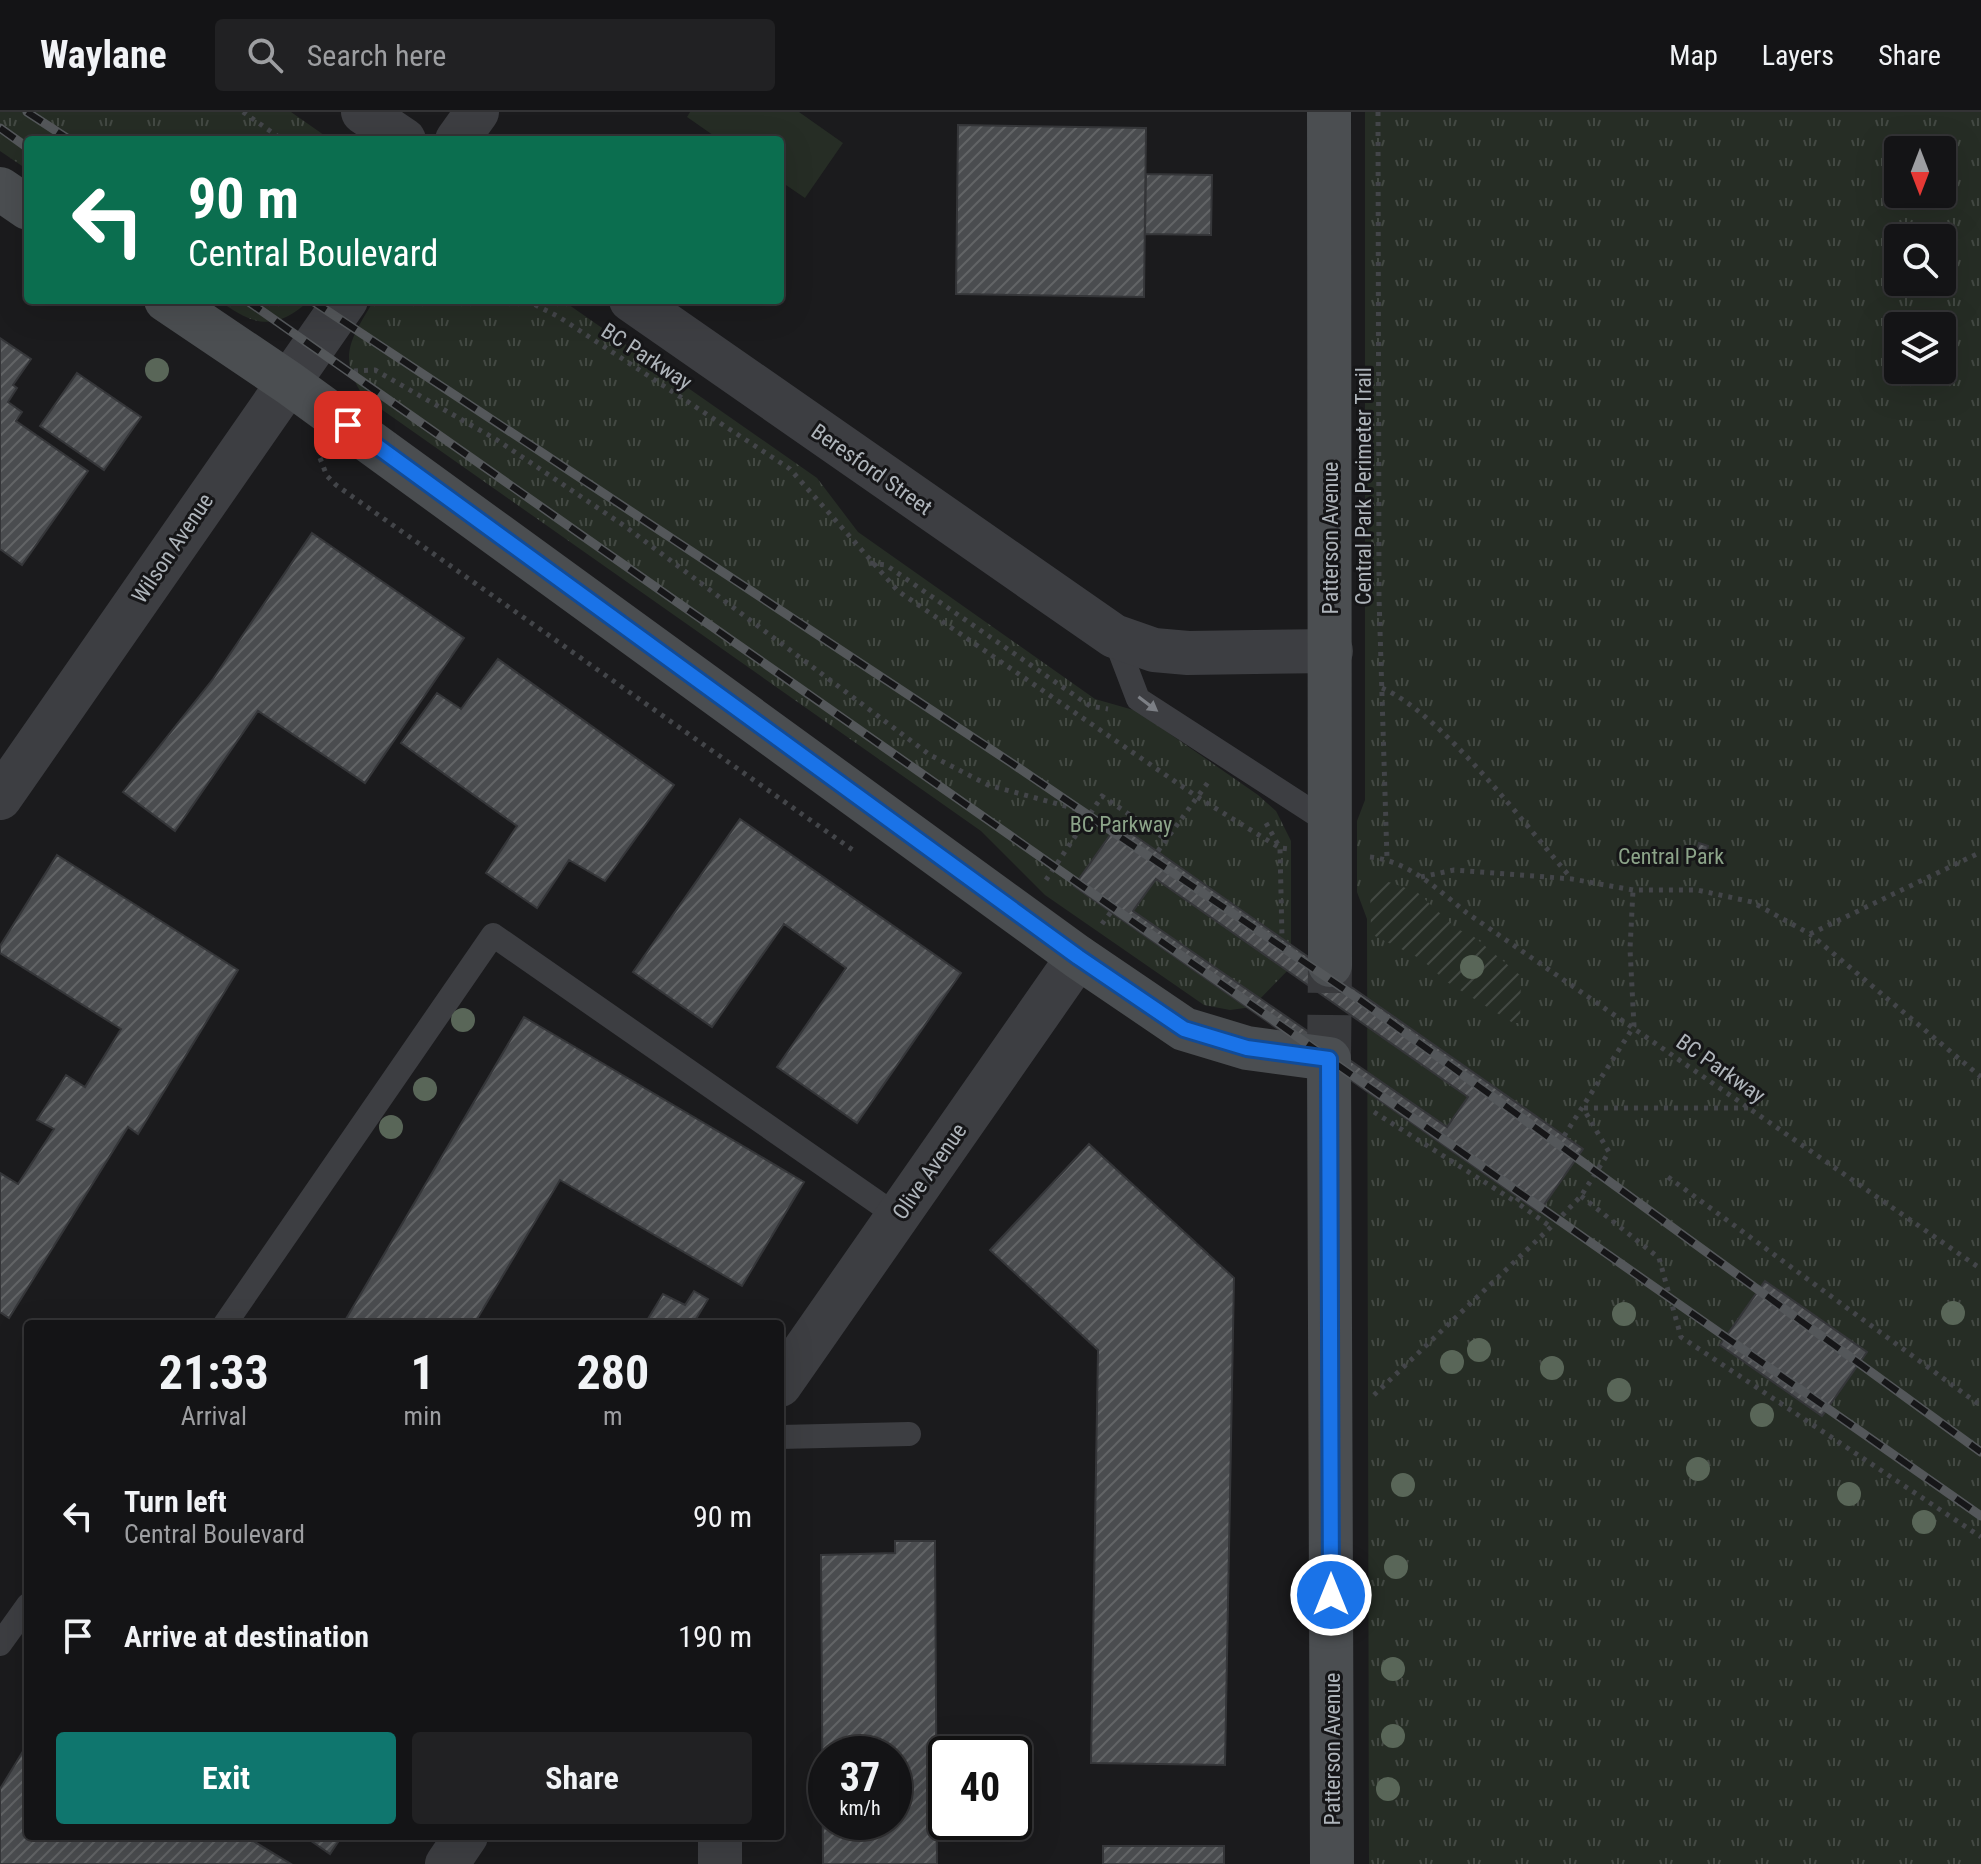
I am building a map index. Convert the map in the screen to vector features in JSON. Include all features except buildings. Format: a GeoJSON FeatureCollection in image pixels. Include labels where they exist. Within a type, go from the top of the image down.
{"type":"FeatureCollection","features":[{"type":"Feature","properties":{"kind":"street"},"geometry":{"type":"LineString","coordinates":[[363,112],[398,136]]}},
{"type":"Feature","properties":{"kind":"street"},"geometry":{"type":"LineString","coordinates":[[460,136],[477,112]]}},
{"type":"Feature","properties":{"kind":"street","name":"Patterson Avenue"},"geometry":{"type":"LineString","coordinates":[[1329,112],[1331,651],[1344,840],[1330,965]]}},
{"type":"Feature","properties":{"kind":"street"},"geometry":{"type":"LineString","coordinates":[[0,189],[24,205]]}},
{"type":"Feature","properties":{"kind":"street"},"geometry":{"type":"LineString","coordinates":[[172,304],[289,383],[1078,957]]}},
{"type":"Feature","properties":{"kind":"street","name":"Wilson Avenue"},"geometry":{"type":"LineString","coordinates":[[0,798],[343,304]]}},
{"type":"Feature","properties":{"kind":"street","name":"Beresford Street"},"geometry":{"type":"LineString","coordinates":[[637,304],[1114,636],[1154,650],[1188,653],[1331,651]]}},
{"type":"Feature","properties":{"kind":"street","name":"Patterson Avenue"},"geometry":{"type":"LineString","coordinates":[[1078,957],[1184,1029],[1247,1048],[1329,1059],[1332,1864]]}},
{"type":"Feature","properties":{"kind":"street","name":"Olive Avenue"},"geometry":{"type":"LineString","coordinates":[[784,1379],[1078,957]]}},
{"type":"Feature","properties":{"kind":"street"},"geometry":{"type":"LineString","coordinates":[[447,1864],[463,1840]]}},
{"type":"Feature","properties":{"kind":"street"},"geometry":{"type":"LineString","coordinates":[[720,1840],[720,1864]]}},
{"type":"Feature","properties":{"kind":"lane"},"geometry":{"type":"LineString","coordinates":[[1114,636],[1138,699],[1344,840]]}},
{"type":"Feature","properties":{"kind":"lane"},"geometry":{"type":"LineString","coordinates":[[228,1320],[493,935],[897,1216]]}},
{"type":"Feature","properties":{"kind":"lane"},"geometry":{"type":"LineString","coordinates":[[784,1437],[909,1434]]}},
{"type":"Feature","properties":{"kind":"lane"},"geometry":{"type":"LineString","coordinates":[[0,1644],[24,1611]]}},
{"type":"Feature","properties":{"kind":"path"},"geometry":{"type":"LineString","coordinates":[[243,112],[277,136]]}},
{"type":"Feature","properties":{"kind":"path","name":"Central Park Perimeter Trail"},"geometry":{"type":"LineString","coordinates":[[1378,112],[1382,688],[1387,859]]}},
{"type":"Feature","properties":{"kind":"path","name":"BC Parkway"},"geometry":{"type":"LineString","coordinates":[[534,304],[559,317],[790,469],[869,563],[898,591],[1199,798],[1280,848]]}},
{"type":"Feature","properties":{"kind":"path"},"geometry":{"type":"LineString","coordinates":[[354,371],[375,370],[497,440],[626,527],[930,755],[988,785],[1091,813]]}},
{"type":"Feature","properties":{"kind":"path"},"geometry":{"type":"LineString","coordinates":[[869,563],[886,565],[1090,706],[1119,711]]}},
{"type":"Feature","properties":{"kind":"path"},"geometry":{"type":"LineString","coordinates":[[1382,688],[1405,699],[1476,769],[1572,879]]}},
{"type":"Feature","properties":{"kind":"path"},"geometry":{"type":"LineString","coordinates":[[1158,851],[1213,775]]}},
{"type":"Feature","properties":{"kind":"path"},"geometry":{"type":"LineString","coordinates":[[1053,888],[1044,883],[1102,796],[1167,840]]}},
{"type":"Feature","properties":{"kind":"path"},"geometry":{"type":"LineString","coordinates":[[1259,812],[1280,848],[1282,938]]}},
{"type":"Feature","properties":{"kind":"path","name":"BC Parkway"},"geometry":{"type":"LineString","coordinates":[[1344,840],[1421,877],[1467,913],[1981,1269]]}},
{"type":"Feature","properties":{"kind":"path"},"geometry":{"type":"LineString","coordinates":[[1810,934],[1981,852]]}},
{"type":"Feature","properties":{"kind":"path"},"geometry":{"type":"LineString","coordinates":[[1421,877],[1454,870],[1572,879],[1633,890],[1697,890],[1752,902],[1810,934],[1981,1077]]}},
{"type":"Feature","properties":{"kind":"path"},"geometry":{"type":"LineString","coordinates":[[1564,1136],[1634,1026],[1630,949],[1633,890]]}},
{"type":"Feature","properties":{"kind":"path"},"geometry":{"type":"LineString","coordinates":[[1094,915],[1117,931]]}},
{"type":"Feature","properties":{"kind":"path"},"geometry":{"type":"LineString","coordinates":[[1583,1108],[1750,1108]]}},
{"type":"Feature","properties":{"kind":"path"},"geometry":{"type":"LineString","coordinates":[[1374,1395],[1581,1196],[1609,1152],[1583,1108]]}},
{"type":"Feature","properties":{"kind":"path"},"geometry":{"type":"LineString","coordinates":[[1374,1112],[1518,1200],[1551,1227]]}},
{"type":"Feature","properties":{"kind":"path"},"geometry":{"type":"LineString","coordinates":[[1668,1177],[1981,1406]]}},
{"type":"Feature","properties":{"kind":"path"},"geometry":{"type":"LineString","coordinates":[[1581,1196],[1659,1258],[1681,1337],[1981,1537]]}},
{"type":"Feature","properties":{"kind":"green space"},"geometry":{"type":"Polygon","coordinates":[[[0,112],[291,112],[325,136],[24,136],[24,167],[0,151],[0,112]]]}},
{"type":"Feature","properties":{"kind":"green space"},"geometry":{"type":"Polygon","coordinates":[[[690,112],[799,112],[843,143],[805,198],[784,184],[784,136],[714,136],[687,117],[690,112]]]}},
{"type":"Feature","properties":{"kind":"green space","name":"Central Park"},"geometry":{"type":"Polygon","coordinates":[[[1365,112],[1981,112],[1981,1864],[1369,1864],[1367,919],[1357,892],[1357,821],[1365,800],[1365,112]]]}},
{"type":"Feature","properties":{"kind":"green space"},"geometry":{"type":"Polygon","coordinates":[[[224,304],[305,304],[274,321],[253,320],[224,304]]]}},
{"type":"Feature","properties":{"kind":"green space","name":"BC Parkway"},"geometry":{"type":"Polygon","coordinates":[[[372,304],[568,304],[817,478],[858,532],[1095,699],[1137,711],[1258,795],[1276,811],[1291,841],[1291,967],[1252,1007],[1230,1010],[1204,1005],[1045,895],[981,831],[364,397],[355,383],[349,358],[359,325],[372,304]]]}},
{"type":"Feature","properties":{"kind":"green space"},"geometry":{"type":"Polygon","coordinates":[[[1386,881],[1417,892],[1457,929],[1473,936],[1521,976],[1520,1023],[1513,1023],[1447,982],[1421,959],[1375,936],[1371,929],[1370,885],[1386,881]]]}},
{"type":"Feature","properties":{"kind":"tunnel"},"geometry":{"type":"LineString","coordinates":[[1329,1059],[1330,965]]}},
{"type":"Feature","properties":{"kind":"railway"},"geometry":{"type":"LineString","coordinates":[[27,112],[64,136]]}},
{"type":"Feature","properties":{"kind":"railway"},"geometry":{"type":"LineString","coordinates":[[0,128],[24,145]]}},
{"type":"Feature","properties":{"kind":"railway"},"geometry":{"type":"LineString","coordinates":[[252,304],[1981,1516]]}},
{"type":"Feature","properties":{"kind":"railway"},"geometry":{"type":"LineString","coordinates":[[317,304],[1010,762],[1360,1000],[1981,1452]]}},
{"type":"Feature","properties":{"kind":"route"},"geometry":{"type":"LineString","coordinates":[[348,425],[1078,957],[1184,1029],[1247,1048],[1329,1059],[1331,1595]]}}]}
